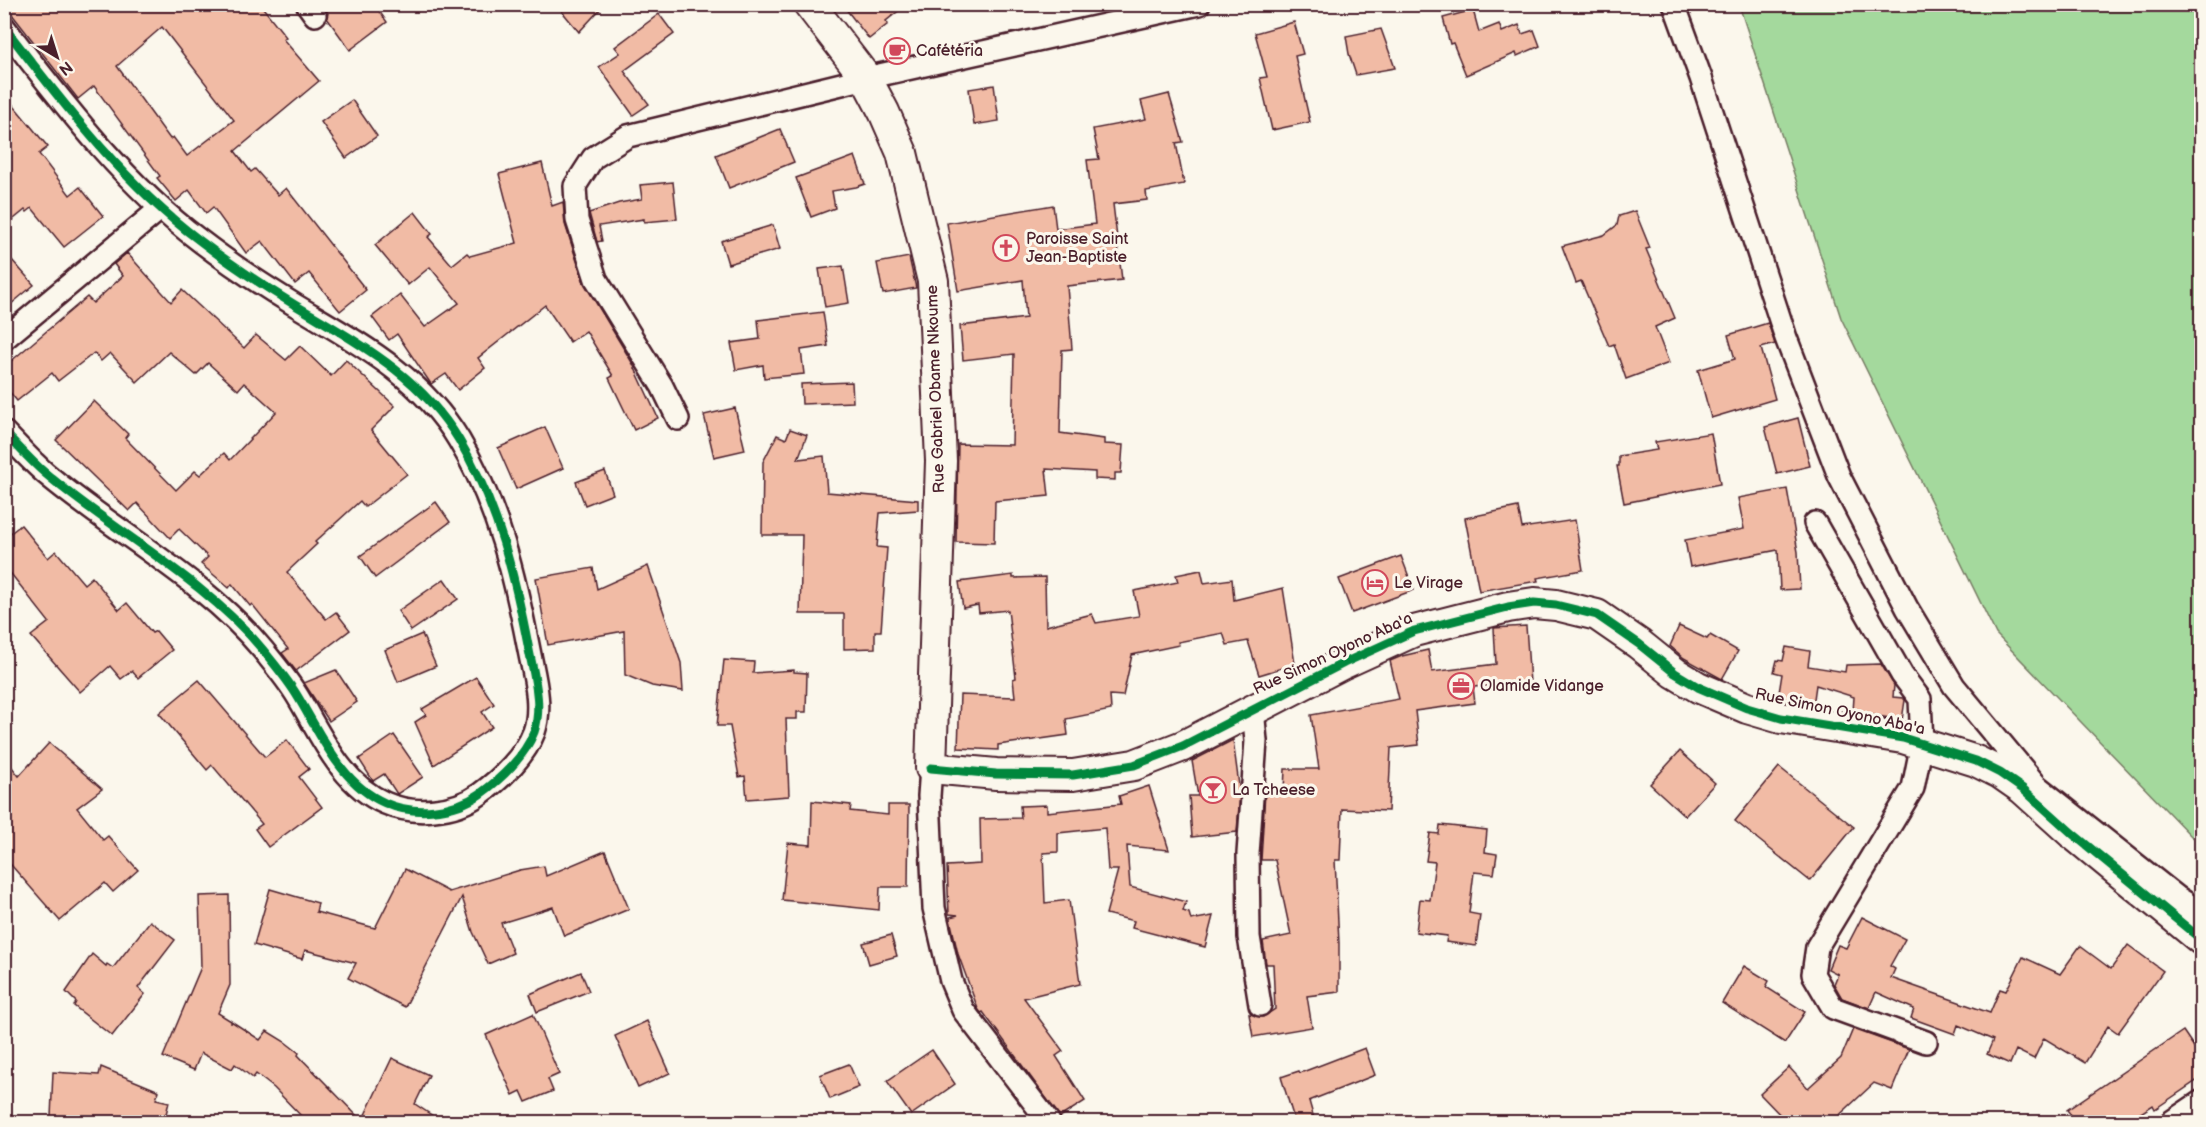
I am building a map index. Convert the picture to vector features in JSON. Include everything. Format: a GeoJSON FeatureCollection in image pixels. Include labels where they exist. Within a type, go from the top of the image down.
{"type":"FeatureCollection","features":[{"type":"Feature","properties":{"kind":"street","name":"Rue Gabriel Obame Nkoume"},"geometry":{"type":"LineString","coordinates":[[809,4],[866,78],[884,112],[902,153],[933,281],[941,460],[931,768]]}},
{"type":"Feature","properties":{"kind":"street"},"geometry":{"type":"LineString","coordinates":[[678,419],[662,386],[596,279],[577,220],[575,186],[593,158],[628,136],[866,78],[1199,4]]}},
{"type":"Feature","properties":{"kind":"street"},"geometry":{"type":"LineString","coordinates":[[1674,4],[1701,78],[1786,338],[1839,476],[1907,608],[1954,686],[2037,786],[2177,897],[2202,913]]}},
{"type":"Feature","properties":{"kind":"street"},"geometry":{"type":"LineString","coordinates":[[4,27],[90,134],[160,209],[244,273],[366,346],[413,383],[441,411],[461,442],[485,488],[503,536],[519,598],[538,700],[534,732],[522,753],[496,782],[472,799],[445,808],[412,810],[385,803],[347,775],[279,671],[251,637],[217,602],[43,472],[4,432]]}},
{"type":"Feature","properties":{"kind":"street"},"geometry":{"type":"LineString","coordinates":[[4,339],[160,209]]}},
{"type":"Feature","properties":{"kind":"street"},"geometry":{"type":"LineString","coordinates":[[1815,523],[1902,675],[1920,699],[1922,743],[1913,788],[1817,947],[1813,974],[1833,1008],[1926,1042]]}},
{"type":"Feature","properties":{"kind":"street","name":"Rue Simon Oyono Aba'a"},"geometry":{"type":"LineString","coordinates":[[931,768],[996,774],[1073,775],[1134,765],[1183,746],[1377,646],[1414,631],[1481,613],[1534,603],[1577,609],[1597,615],[1683,678],[1747,708],[1781,718],[1882,734],[1922,743],[1976,761],[2000,773],[2023,789],[2073,834],[2202,940]]}},
{"type":"Feature","properties":{"kind":"street"},"geometry":{"type":"LineString","coordinates":[[1253,709],[1256,741],[1248,854],[1249,937],[1260,1005]]}},
{"type":"Feature","properties":{"kind":"street"},"geometry":{"type":"LineString","coordinates":[[931,768],[929,796],[934,908],[951,981],[963,1010],[1049,1122]]}},
{"type":"Feature","properties":{"kind":"street"},"geometry":{"type":"LineString","coordinates":[[2171,1122],[2202,1101]]}},
{"type":"Feature","properties":{"kind":"green space"},"geometry":{"type":"Polygon","coordinates":[[[1739,5],[2201,5],[2201,843],[2191,836],[1996,634],[1841,318],[1739,5]]]}},
{"type":"Feature","properties":{"kind":"building"},"geometry":{"type":"Polygon","coordinates":[[[4,4],[260,4],[286,37],[283,39],[319,81],[235,151],[251,172],[255,169],[278,195],[286,188],[366,290],[340,311],[309,273],[295,284],[262,241],[246,253],[213,207],[206,213],[189,190],[176,201],[157,178],[160,176],[94,86],[78,99],[4,4]],[[162,27],[117,66],[170,139],[173,137],[187,156],[234,120],[162,27]]]}},
{"type":"Feature","properties":{"kind":"building"},"geometry":{"type":"Polygon","coordinates":[[[323,4],[374,4],[387,22],[350,50],[327,18],[328,13],[323,4]]]}},
{"type":"Feature","properties":{"kind":"building"},"geometry":{"type":"Polygon","coordinates":[[[556,4],[605,4],[579,32],[556,4]]]}},
{"type":"Feature","properties":{"kind":"building"},"geometry":{"type":"Polygon","coordinates":[[[842,4],[907,4],[886,21],[888,24],[869,39],[842,4]]]}},
{"type":"Feature","properties":{"kind":"building"},"geometry":{"type":"Polygon","coordinates":[[[1473,10],[1479,32],[1499,24],[1502,32],[1519,25],[1522,34],[1534,30],[1540,46],[1517,56],[1516,53],[1466,75],[1453,43],[1450,44],[1443,18],[1473,10]]]}},
{"type":"Feature","properties":{"kind":"building"},"geometry":{"type":"Polygon","coordinates":[[[659,14],[674,34],[624,71],[649,104],[633,115],[599,67],[620,53],[615,47],[659,14]]]}},
{"type":"Feature","properties":{"kind":"building"},"geometry":{"type":"Polygon","coordinates":[[[1294,22],[1303,54],[1295,56],[1310,122],[1272,130],[1260,78],[1267,77],[1255,33],[1294,22]]]}},
{"type":"Feature","properties":{"kind":"building"},"geometry":{"type":"Polygon","coordinates":[[[1381,29],[1395,68],[1356,75],[1346,36],[1381,29]]]}},
{"type":"Feature","properties":{"kind":"building"},"geometry":{"type":"Polygon","coordinates":[[[994,85],[999,121],[974,125],[969,89],[994,85]]]}},
{"type":"Feature","properties":{"kind":"building"},"geometry":{"type":"Polygon","coordinates":[[[4,94],[48,147],[39,154],[70,195],[80,187],[103,216],[64,247],[32,208],[27,212],[25,210],[4,227],[4,94]]]}},
{"type":"Feature","properties":{"kind":"building"},"geometry":{"type":"Polygon","coordinates":[[[1169,94],[1183,142],[1176,143],[1184,184],[1146,191],[1147,200],[1113,204],[1122,280],[1067,286],[1072,349],[1062,350],[1060,433],[1104,439],[1104,444],[1123,445],[1121,473],[1115,473],[1115,480],[1095,479],[1095,472],[1046,469],[1049,496],[995,501],[994,543],[956,542],[958,444],[1012,445],[1014,354],[963,360],[960,326],[1026,318],[1023,280],[958,291],[947,223],[1053,205],[1056,229],[1095,224],[1087,160],[1099,159],[1093,129],[1146,119],[1141,101],[1169,94]]]}},
{"type":"Feature","properties":{"kind":"building"},"geometry":{"type":"Polygon","coordinates":[[[352,100],[377,136],[346,158],[321,122],[352,100]]]}},
{"type":"Feature","properties":{"kind":"building"},"geometry":{"type":"Polygon","coordinates":[[[780,129],[794,162],[729,188],[716,155],[780,129]]]}},
{"type":"Feature","properties":{"kind":"building"},"geometry":{"type":"Polygon","coordinates":[[[855,156],[865,184],[832,191],[835,208],[811,217],[796,178],[855,156]]]}},
{"type":"Feature","properties":{"kind":"building"},"geometry":{"type":"Polygon","coordinates":[[[542,163],[552,206],[563,202],[565,224],[584,283],[633,364],[658,418],[634,430],[609,378],[613,376],[586,331],[570,342],[545,305],[478,358],[485,368],[458,390],[446,374],[431,384],[397,334],[389,340],[372,317],[400,295],[425,327],[459,303],[430,267],[408,285],[375,245],[415,212],[432,234],[428,237],[452,265],[467,253],[470,256],[517,243],[499,174],[542,163]]]}},
{"type":"Feature","properties":{"kind":"building"},"geometry":{"type":"Polygon","coordinates":[[[673,182],[677,219],[644,222],[644,219],[599,226],[602,241],[597,242],[589,213],[619,203],[642,199],[640,185],[673,182]]]}},
{"type":"Feature","properties":{"kind":"building"},"geometry":{"type":"Polygon","coordinates":[[[1635,211],[1650,248],[1646,249],[1675,318],[1655,327],[1669,363],[1626,379],[1614,344],[1609,346],[1581,281],[1576,283],[1562,246],[1604,235],[1617,225],[1619,216],[1635,211]]]}},
{"type":"Feature","properties":{"kind":"building"},"geometry":{"type":"Polygon","coordinates":[[[773,225],[780,249],[728,264],[721,241],[773,225]]]}},
{"type":"Feature","properties":{"kind":"building"},"geometry":{"type":"Polygon","coordinates":[[[4,251],[34,285],[4,310],[4,251]]]}},
{"type":"Feature","properties":{"kind":"building"},"geometry":{"type":"Polygon","coordinates":[[[127,253],[171,302],[182,290],[244,348],[256,335],[286,360],[300,346],[331,376],[346,360],[395,406],[371,430],[407,474],[365,507],[360,501],[315,542],[317,544],[287,572],[326,619],[336,612],[350,630],[296,671],[282,653],[288,649],[252,604],[250,606],[232,584],[229,588],[201,564],[208,557],[179,529],[170,538],[137,503],[129,511],[56,440],[94,401],[128,434],[125,438],[176,490],[195,471],[200,475],[224,453],[230,460],[276,412],[244,383],[238,390],[208,363],[196,375],[169,352],[137,382],[110,353],[101,361],[94,353],[58,381],[52,373],[17,401],[4,385],[4,367],[87,297],[93,303],[123,276],[114,264],[127,253]]]}},
{"type":"Feature","properties":{"kind":"building"},"geometry":{"type":"Polygon","coordinates":[[[909,257],[916,288],[883,294],[877,263],[909,257]]]}},
{"type":"Feature","properties":{"kind":"building"},"geometry":{"type":"Polygon","coordinates":[[[843,266],[849,303],[825,307],[819,269],[843,266]]]}},
{"type":"Feature","properties":{"kind":"building"},"geometry":{"type":"Polygon","coordinates":[[[823,312],[828,346],[801,350],[804,374],[764,378],[763,365],[736,370],[731,343],[760,339],[758,320],[823,312]]]}},
{"type":"Feature","properties":{"kind":"building"},"geometry":{"type":"Polygon","coordinates":[[[1768,323],[1775,344],[1761,348],[1775,399],[1711,418],[1698,370],[1735,359],[1728,335],[1768,323]]]}},
{"type":"Feature","properties":{"kind":"building"},"geometry":{"type":"Polygon","coordinates":[[[852,382],[853,402],[802,404],[801,384],[852,382]]]}},
{"type":"Feature","properties":{"kind":"building"},"geometry":{"type":"Polygon","coordinates":[[[735,408],[745,450],[714,457],[704,415],[735,408]]]}},
{"type":"Feature","properties":{"kind":"building"},"geometry":{"type":"Polygon","coordinates":[[[1798,418],[1810,466],[1777,474],[1765,427],[1798,418]]]}},
{"type":"Feature","properties":{"kind":"building"},"geometry":{"type":"Polygon","coordinates":[[[545,427],[563,468],[516,489],[498,448],[545,427]]]}},
{"type":"Feature","properties":{"kind":"building"},"geometry":{"type":"Polygon","coordinates":[[[790,429],[807,435],[798,459],[824,456],[827,492],[918,500],[918,510],[880,513],[877,547],[887,548],[881,631],[875,631],[875,648],[844,649],[844,614],[800,614],[802,535],[762,535],[763,462],[777,435],[786,439],[790,429]]]}},
{"type":"Feature","properties":{"kind":"building"},"geometry":{"type":"Polygon","coordinates":[[[1711,433],[1720,484],[1624,503],[1617,466],[1619,466],[1619,456],[1657,450],[1655,442],[1711,433]]]}},
{"type":"Feature","properties":{"kind":"building"},"geometry":{"type":"Polygon","coordinates":[[[605,471],[613,494],[585,505],[576,482],[605,471]]]}},
{"type":"Feature","properties":{"kind":"building"},"geometry":{"type":"Polygon","coordinates":[[[1787,489],[1798,552],[1800,589],[1780,590],[1778,550],[1690,567],[1685,540],[1744,529],[1738,498],[1787,489]]]}},
{"type":"Feature","properties":{"kind":"building"},"geometry":{"type":"Polygon","coordinates":[[[436,502],[450,522],[375,578],[360,556],[436,502]]]}},
{"type":"Feature","properties":{"kind":"building"},"geometry":{"type":"Polygon","coordinates":[[[1518,507],[1522,528],[1575,520],[1583,570],[1537,578],[1538,581],[1479,591],[1465,518],[1518,507]]]}},
{"type":"Feature","properties":{"kind":"building"},"geometry":{"type":"Polygon","coordinates":[[[21,525],[48,558],[56,551],[84,584],[92,577],[119,610],[127,603],[152,633],[156,631],[172,650],[138,678],[132,671],[121,679],[110,666],[80,692],[31,636],[49,622],[4,565],[4,538],[21,525]]]}},
{"type":"Feature","properties":{"kind":"building"},"geometry":{"type":"Polygon","coordinates":[[[1401,556],[1414,590],[1352,613],[1339,579],[1401,556]]]}},
{"type":"Feature","properties":{"kind":"building"},"geometry":{"type":"Polygon","coordinates":[[[648,566],[681,663],[683,691],[652,686],[625,675],[624,631],[548,645],[536,578],[593,568],[597,589],[648,566]]]}},
{"type":"Feature","properties":{"kind":"building"},"geometry":{"type":"Polygon","coordinates":[[[1201,570],[1204,583],[1232,579],[1234,600],[1283,588],[1295,664],[1259,675],[1248,641],[1227,645],[1223,633],[1178,642],[1179,645],[1132,655],[1123,696],[1110,695],[1111,710],[1066,719],[1068,735],[998,745],[998,750],[958,748],[960,695],[1015,697],[1013,679],[1016,678],[1008,610],[979,613],[978,605],[963,608],[959,582],[1013,575],[1013,578],[1045,577],[1046,626],[1092,614],[1096,623],[1139,616],[1134,591],[1178,582],[1176,575],[1201,570]]]}},
{"type":"Feature","properties":{"kind":"building"},"geometry":{"type":"Polygon","coordinates":[[[444,579],[458,599],[411,631],[398,611],[444,579]]]}},
{"type":"Feature","properties":{"kind":"building"},"geometry":{"type":"Polygon","coordinates":[[[1526,626],[1530,683],[1473,687],[1475,703],[1415,711],[1419,745],[1391,748],[1388,811],[1342,809],[1340,860],[1335,860],[1339,992],[1307,996],[1312,1027],[1253,1037],[1249,1014],[1263,1017],[1275,1009],[1273,964],[1266,964],[1263,941],[1291,935],[1275,860],[1261,860],[1265,792],[1284,791],[1285,769],[1319,769],[1311,715],[1399,699],[1390,661],[1402,656],[1428,650],[1432,672],[1496,664],[1494,628],[1526,626]]]}},
{"type":"Feature","properties":{"kind":"building"},"geometry":{"type":"Polygon","coordinates":[[[1679,626],[1707,639],[1710,635],[1738,651],[1722,679],[1684,658],[1670,646],[1679,626]]]}},
{"type":"Feature","properties":{"kind":"building"},"geometry":{"type":"Polygon","coordinates":[[[422,634],[436,666],[398,682],[385,650],[422,634]]]}},
{"type":"Feature","properties":{"kind":"building"},"geometry":{"type":"Polygon","coordinates":[[[1786,647],[1810,651],[1808,666],[1845,672],[1846,665],[1881,664],[1894,685],[1893,697],[1905,700],[1902,720],[1853,712],[1854,697],[1816,685],[1813,706],[1778,699],[1782,674],[1774,672],[1777,660],[1783,661],[1786,647]]]}},
{"type":"Feature","properties":{"kind":"building"},"geometry":{"type":"Polygon","coordinates":[[[724,660],[754,662],[753,673],[794,670],[794,672],[807,673],[806,712],[797,712],[797,719],[786,719],[789,796],[747,799],[745,776],[739,777],[730,726],[717,726],[724,660]]]}},
{"type":"Feature","properties":{"kind":"building"},"geometry":{"type":"Polygon","coordinates":[[[336,670],[357,702],[329,721],[304,683],[336,670]]]}},
{"type":"Feature","properties":{"kind":"building"},"geometry":{"type":"Polygon","coordinates":[[[476,677],[494,704],[482,712],[492,727],[434,765],[415,722],[426,715],[422,709],[476,677]]]}},
{"type":"Feature","properties":{"kind":"building"},"geometry":{"type":"Polygon","coordinates":[[[199,680],[265,757],[287,740],[309,769],[299,777],[322,807],[268,847],[255,829],[262,824],[212,765],[207,770],[159,713],[199,680]]]}},
{"type":"Feature","properties":{"kind":"building"},"geometry":{"type":"Polygon","coordinates":[[[394,735],[423,777],[397,794],[384,774],[373,781],[359,759],[394,735]]]}},
{"type":"Feature","properties":{"kind":"building"},"geometry":{"type":"Polygon","coordinates":[[[1233,740],[1240,793],[1237,832],[1192,837],[1189,796],[1198,796],[1192,761],[1233,740]]]}},
{"type":"Feature","properties":{"kind":"building"},"geometry":{"type":"Polygon","coordinates":[[[49,743],[102,789],[77,808],[103,840],[108,836],[138,870],[113,892],[105,883],[60,921],[4,857],[4,757],[19,776],[49,743]]]}},
{"type":"Feature","properties":{"kind":"building"},"geometry":{"type":"Polygon","coordinates":[[[1680,751],[1715,783],[1685,816],[1650,784],[1680,751]]]}},
{"type":"Feature","properties":{"kind":"building"},"geometry":{"type":"Polygon","coordinates":[[[1779,767],[1854,827],[1810,881],[1735,821],[1779,767]]]}},
{"type":"Feature","properties":{"kind":"building"},"geometry":{"type":"Polygon","coordinates":[[[1149,786],[1169,850],[1127,846],[1130,887],[1186,902],[1183,911],[1189,913],[1191,920],[1213,916],[1205,947],[1132,928],[1134,921],[1106,914],[1118,870],[1108,870],[1105,828],[1058,833],[1058,852],[1043,853],[1045,903],[1069,900],[1080,984],[1024,998],[1063,1051],[1056,1056],[1085,1101],[1060,1117],[983,1012],[981,1013],[978,1009],[958,954],[950,919],[958,915],[949,914],[947,866],[981,864],[980,819],[1021,818],[1020,806],[1047,805],[1047,812],[1121,804],[1119,796],[1149,786]]]}},
{"type":"Feature","properties":{"kind":"building"},"geometry":{"type":"Polygon","coordinates":[[[812,801],[851,805],[850,811],[888,815],[888,805],[909,805],[908,887],[880,887],[879,910],[782,900],[788,843],[811,845],[812,801]]]}},
{"type":"Feature","properties":{"kind":"building"},"geometry":{"type":"Polygon","coordinates":[[[1440,825],[1487,830],[1485,852],[1497,854],[1494,874],[1474,872],[1469,913],[1480,915],[1476,946],[1446,942],[1447,936],[1416,932],[1420,899],[1430,900],[1435,862],[1426,861],[1430,833],[1439,834],[1440,825]]]}},
{"type":"Feature","properties":{"kind":"building"},"geometry":{"type":"Polygon","coordinates":[[[605,851],[629,909],[564,936],[553,907],[501,923],[513,953],[488,964],[473,932],[462,897],[405,1007],[348,978],[356,963],[305,950],[302,959],[254,945],[270,889],[318,903],[316,912],[375,928],[405,869],[449,892],[520,870],[544,866],[546,876],[605,851]]]}},
{"type":"Feature","properties":{"kind":"building"},"geometry":{"type":"Polygon","coordinates":[[[229,895],[230,985],[218,1013],[260,1040],[267,1031],[285,1042],[299,1053],[298,1055],[362,1121],[392,1058],[429,1075],[415,1104],[442,1122],[307,1122],[274,1088],[256,1074],[253,1078],[235,1064],[232,1069],[201,1053],[194,1070],[163,1057],[201,967],[199,896],[229,895]]]}},
{"type":"Feature","properties":{"kind":"building"},"geometry":{"type":"Polygon","coordinates":[[[1862,917],[1905,939],[1890,966],[1895,969],[1891,978],[1990,1013],[2000,989],[2006,991],[2023,957],[2060,974],[2080,946],[2111,969],[2128,945],[2163,971],[2118,1033],[2108,1026],[2085,1063],[2044,1038],[2034,1059],[2016,1050],[2010,1064],[1987,1054],[1993,1040],[1958,1025],[1955,1034],[1911,1018],[1914,1009],[1876,992],[1869,1008],[1842,998],[1834,984],[1838,974],[1828,969],[1838,945],[1846,948],[1862,917]]]}},
{"type":"Feature","properties":{"kind":"building"},"geometry":{"type":"Polygon","coordinates":[[[150,921],[175,940],[138,988],[145,994],[112,1036],[74,1006],[76,1002],[66,992],[92,954],[106,966],[107,964],[113,968],[150,921]]]}},
{"type":"Feature","properties":{"kind":"building"},"geometry":{"type":"Polygon","coordinates":[[[891,935],[897,956],[869,964],[863,943],[891,935]]]}},
{"type":"Feature","properties":{"kind":"building"},"geometry":{"type":"Polygon","coordinates":[[[1744,966],[1769,981],[1766,987],[1805,1012],[1785,1043],[1722,1003],[1744,966]]]}},
{"type":"Feature","properties":{"kind":"building"},"geometry":{"type":"Polygon","coordinates":[[[581,972],[589,991],[537,1012],[530,994],[581,972]]]}},
{"type":"Feature","properties":{"kind":"building"},"geometry":{"type":"Polygon","coordinates":[[[533,1014],[559,1074],[548,1079],[553,1091],[526,1102],[521,1091],[513,1095],[486,1035],[533,1014]]]}},
{"type":"Feature","properties":{"kind":"building"},"geometry":{"type":"Polygon","coordinates":[[[647,1021],[670,1073],[638,1088],[615,1036],[647,1021]]]}},
{"type":"Feature","properties":{"kind":"building"},"geometry":{"type":"Polygon","coordinates":[[[1853,1029],[1909,1049],[1892,1090],[1874,1083],[1832,1122],[1787,1122],[1760,1094],[1789,1067],[1808,1088],[1841,1058],[1853,1029]]]}},
{"type":"Feature","properties":{"kind":"building"},"geometry":{"type":"Polygon","coordinates":[[[2183,1031],[2202,1059],[2202,1077],[2155,1109],[2153,1105],[2127,1122],[2077,1122],[2067,1110],[2183,1031]]]}},
{"type":"Feature","properties":{"kind":"building"},"geometry":{"type":"Polygon","coordinates":[[[1365,1048],[1375,1075],[1309,1101],[1315,1122],[1295,1122],[1281,1077],[1299,1071],[1300,1073],[1365,1048]]]}},
{"type":"Feature","properties":{"kind":"building"},"geometry":{"type":"Polygon","coordinates":[[[932,1050],[955,1084],[911,1115],[887,1081],[932,1050]]]}},
{"type":"Feature","properties":{"kind":"building"},"geometry":{"type":"Polygon","coordinates":[[[849,1064],[859,1087],[830,1099],[820,1075],[849,1064]]]}},
{"type":"Feature","properties":{"kind":"building"},"geometry":{"type":"Polygon","coordinates":[[[101,1067],[159,1091],[156,1099],[169,1102],[164,1122],[92,1122],[93,1118],[67,1122],[51,1117],[53,1072],[99,1075],[101,1067]]]}},
{"type":"Feature","properties":{"kind":"cycle path"},"geometry":{"type":"LineString","coordinates":[[4,27],[95,140],[144,193],[171,217],[246,274],[386,362],[426,397],[443,417],[473,465],[495,516],[518,596],[538,701],[537,722],[525,750],[496,781],[480,794],[459,805],[434,810],[409,810],[385,803],[370,795],[344,771],[290,685],[239,624],[187,578],[45,473],[4,432]]}},
{"type":"Feature","properties":{"kind":"cycle path"},"geometry":{"type":"LineString","coordinates":[[931,768],[996,774],[1073,775],[1134,765],[1183,746],[1344,663],[1414,631],[1508,607],[1534,603],[1556,605],[1597,615],[1675,673],[1698,687],[1747,708],[1781,718],[1903,738],[1976,761],[2000,773],[2023,789],[2073,834],[2202,940]]}},
{"type":"Feature","properties":{"kind":"place","name":"Cafétéria"},"geometry":{"type":"Point","coordinates":[897,51]}},
{"type":"Feature","properties":{"kind":"place","name":"Paroisse Saint Jean-Baptiste"},"geometry":{"type":"Point","coordinates":[1006,248]}},
{"type":"Feature","properties":{"kind":"place","name":"Le Virage"},"geometry":{"type":"Point","coordinates":[1375,583]}},
{"type":"Feature","properties":{"kind":"place","name":"Olamide Vidange"},"geometry":{"type":"Point","coordinates":[1461,686]}},
{"type":"Feature","properties":{"kind":"place","name":"La Tcheese"},"geometry":{"type":"Point","coordinates":[1213,790]}}]}
